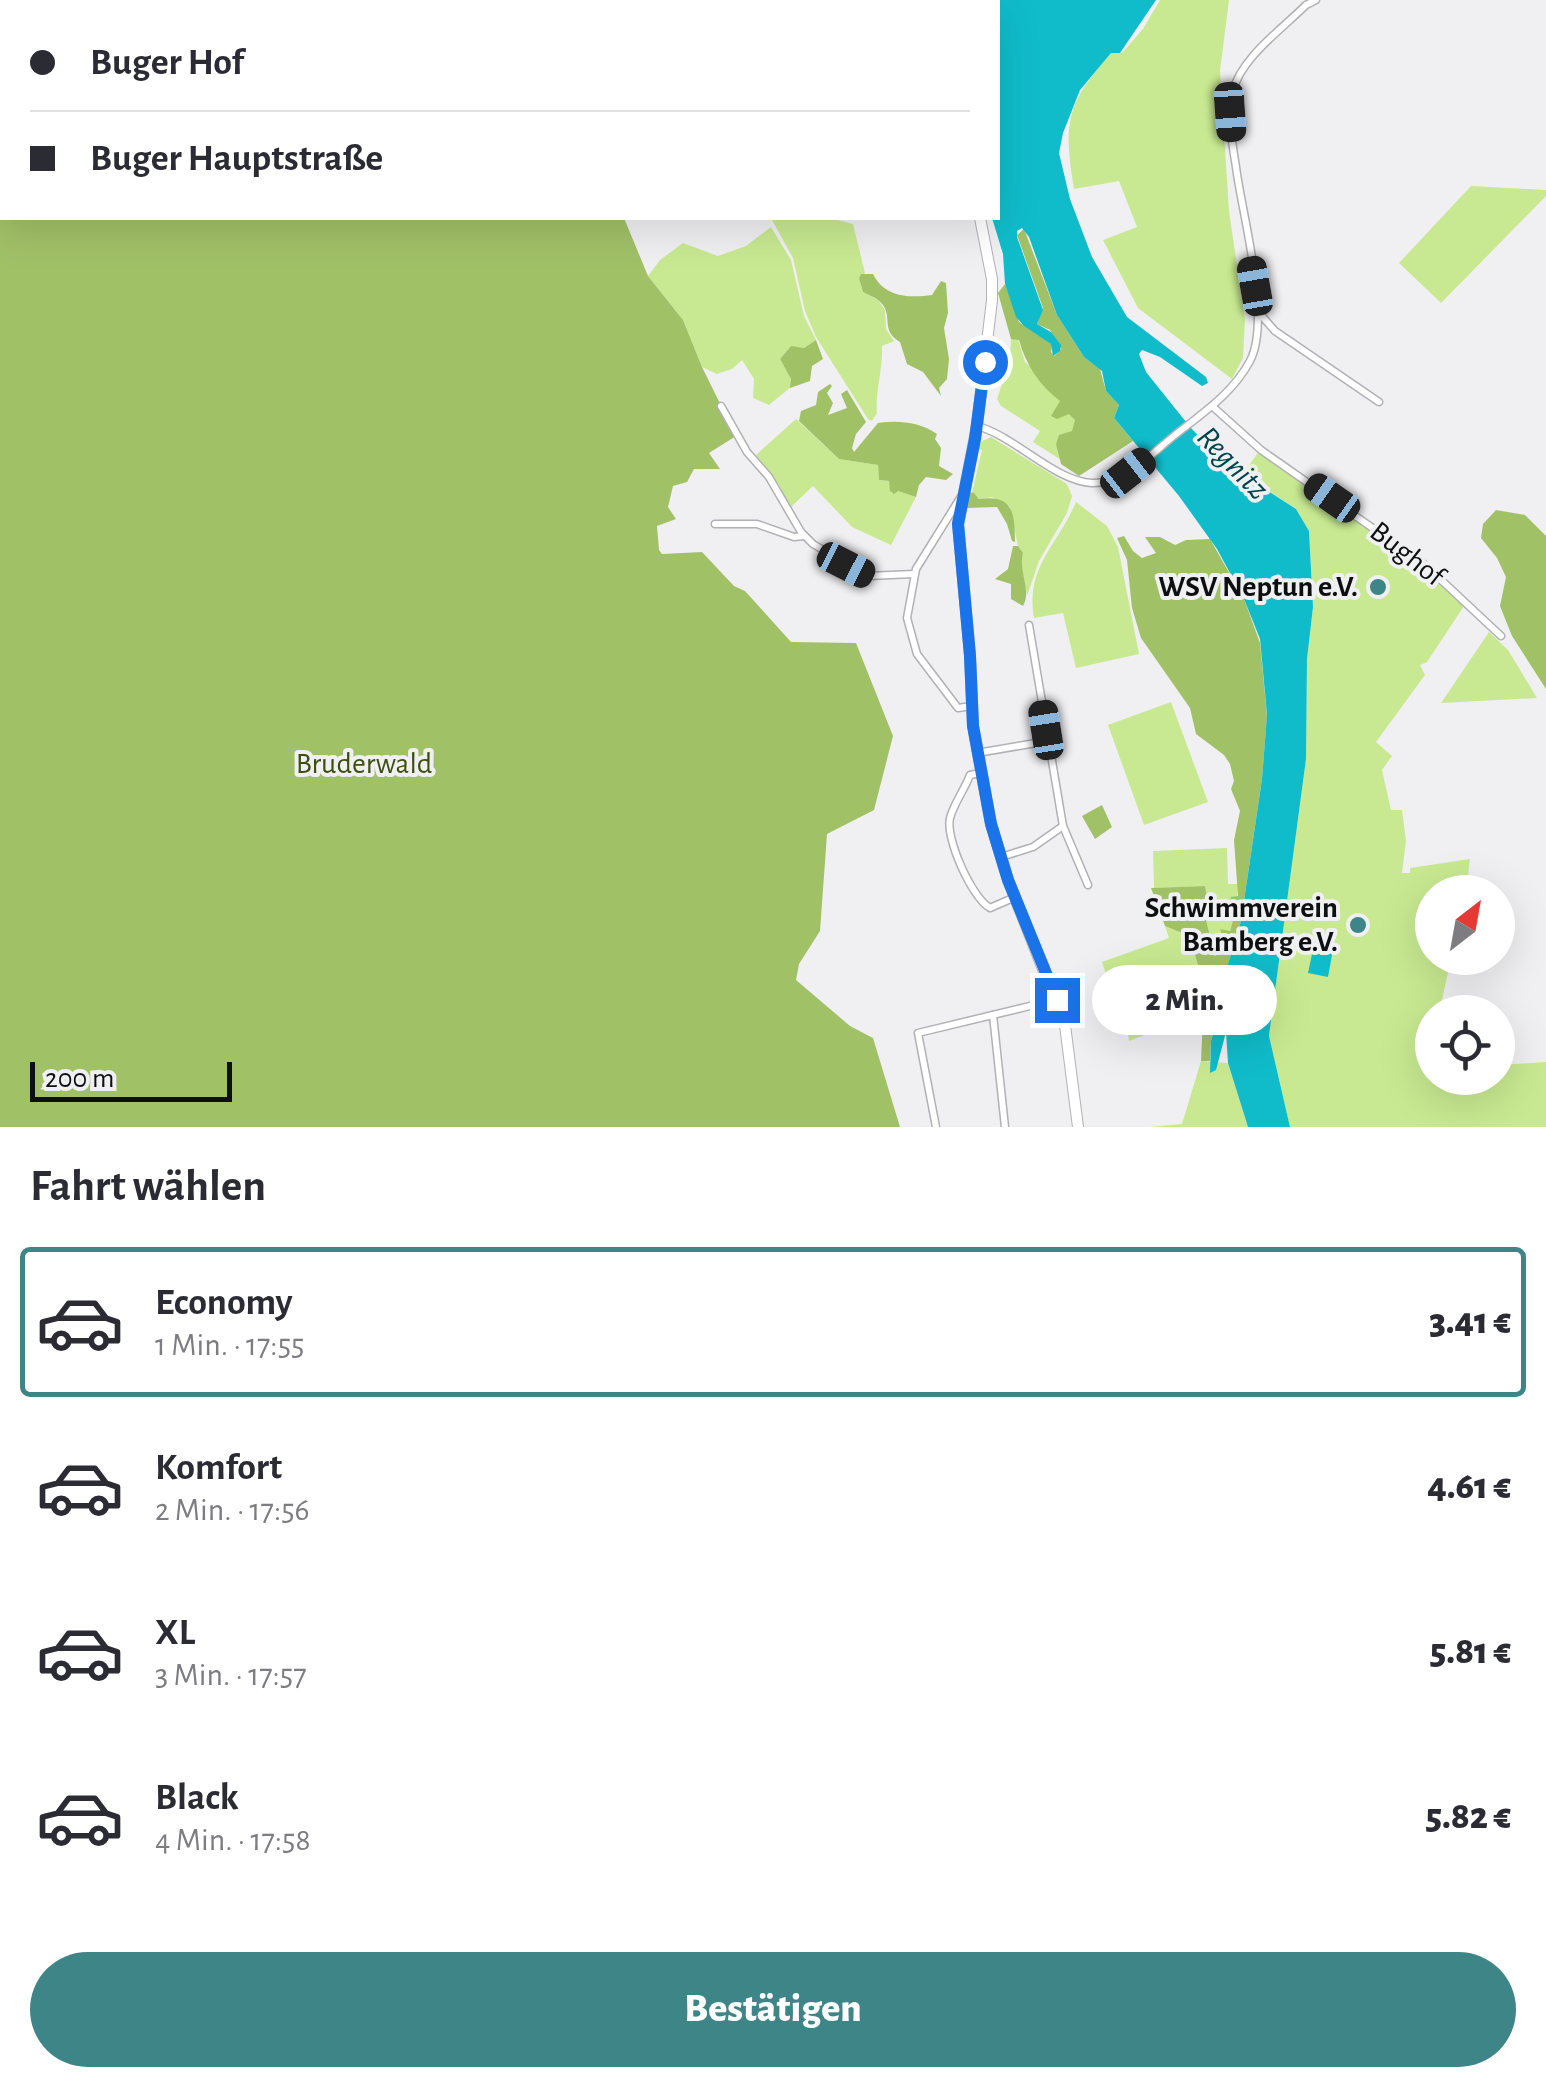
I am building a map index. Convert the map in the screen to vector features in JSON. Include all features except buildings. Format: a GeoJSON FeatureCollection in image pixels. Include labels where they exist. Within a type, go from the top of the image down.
{"type":"FeatureCollection","features":[{"type":"Feature","properties":{"kind":"street"},"geometry":{"type":"LineString","coordinates":[[977,426],[1076,480],[1097,483],[1128,473],[1232,386],[1247,366],[1257,340],[1259,312],[1233,148],[1230,112],[1234,89],[1247,65],[1316,0]]}},
{"type":"Feature","properties":{"kind":"street"},"geometry":{"type":"LineString","coordinates":[[980,220],[992,289],[977,426],[958,536],[976,753],[1013,898],[1069,1038],[1078,1127]]}},
{"type":"Feature","properties":{"kind":"street"},"geometry":{"type":"LineString","coordinates":[[1259,312],[1275,331],[1379,402]]}},
{"type":"Feature","properties":{"kind":"street"},"geometry":{"type":"LineString","coordinates":[[1257,340],[1275,331]]}},
{"type":"Feature","properties":{"kind":"street"},"geometry":{"type":"LineString","coordinates":[[722,406],[747,452],[777,488],[804,536],[866,576],[914,574]]}},
{"type":"Feature","properties":{"kind":"street","name":"Bughof"},"geometry":{"type":"LineString","coordinates":[[1212,406],[1261,450],[1424,564],[1501,636]]}},
{"type":"Feature","properties":{"kind":"street"},"geometry":{"type":"LineString","coordinates":[[963,494],[914,574],[907,618],[918,654],[958,708],[972,706]]}},
{"type":"Feature","properties":{"kind":"street"},"geometry":{"type":"LineString","coordinates":[[716,524],[756,524],[794,537],[804,536]]}},
{"type":"Feature","properties":{"kind":"street"},"geometry":{"type":"LineString","coordinates":[[1029,625],[1064,826],[1088,885]]}},
{"type":"Feature","properties":{"kind":"street"},"geometry":{"type":"LineString","coordinates":[[976,753],[1048,741]]}},
{"type":"Feature","properties":{"kind":"street"},"geometry":{"type":"LineString","coordinates":[[980,773],[970,775],[950,816],[950,828],[974,894],[990,908],[1013,898]]}},
{"type":"Feature","properties":{"kind":"street"},"geometry":{"type":"LineString","coordinates":[[1001,857],[1033,847],[1064,826]]}},
{"type":"Feature","properties":{"kind":"street"},"geometry":{"type":"LineString","coordinates":[[936,1127],[918,1033],[1057,1000]]}},
{"type":"Feature","properties":{"kind":"street"},"geometry":{"type":"LineString","coordinates":[[993,1015],[1006,1127]]}},
{"type":"Feature","properties":{"kind":"green space"},"geometry":{"type":"Polygon","coordinates":[[[1160,0],[1229,0],[1220,71],[1229,211],[1245,320],[1243,358],[1232,379],[1138,308],[1103,240],[1137,227],[1119,181],[1074,189],[1069,130],[1077,101],[1112,52],[1122,53],[1143,29],[1160,0]]]}},
{"type":"Feature","properties":{"kind":"green space"},"geometry":{"type":"Polygon","coordinates":[[[1471,186],[1546,190],[1546,196],[1441,303],[1399,263],[1471,186]]]}},
{"type":"Feature","properties":{"kind":"green space","name":"Bruderwald"},"geometry":{"type":"Polygon","coordinates":[[[0,220],[625,220],[648,276],[683,320],[736,436],[709,453],[720,469],[694,469],[687,482],[673,486],[668,507],[676,519],[657,526],[659,550],[662,554],[702,552],[734,586],[745,591],[791,642],[856,643],[893,736],[874,810],[827,834],[820,931],[799,964],[796,980],[850,1026],[873,1038],[900,1127],[0,1127],[0,220]]]}},
{"type":"Feature","properties":{"kind":"green space"},"geometry":{"type":"Polygon","coordinates":[[[772,220],[837,220],[853,224],[865,273],[859,277],[863,292],[878,300],[885,310],[886,329],[894,341],[882,346],[877,413],[872,421],[816,337],[805,311],[793,258],[772,220]]]}},
{"type":"Feature","properties":{"kind":"green space"},"geometry":{"type":"Polygon","coordinates":[[[771,227],[791,260],[804,316],[816,340],[804,348],[790,347],[780,359],[791,387],[769,405],[753,398],[754,379],[742,360],[717,374],[702,367],[683,320],[648,276],[660,260],[683,243],[718,256],[746,246],[771,227]]]}},
{"type":"Feature","properties":{"kind":"green space"},"geometry":{"type":"Polygon","coordinates":[[[1024,229],[1057,315],[1084,357],[1100,369],[1106,391],[1119,405],[1114,418],[1133,441],[1079,476],[1061,464],[1056,444],[1059,435],[1072,431],[1075,420],[1069,414],[1057,419],[1051,416],[1060,401],[1034,374],[1019,340],[1011,339],[998,293],[1005,284],[1019,322],[1049,342],[1054,356],[1061,349],[1050,330],[1037,324],[1043,308],[1017,235],[1024,229]]]}},
{"type":"Feature","properties":{"kind":"green space"},"geometry":{"type":"Polygon","coordinates":[[[861,274],[873,274],[884,288],[907,296],[932,295],[941,281],[946,283],[948,313],[944,328],[949,359],[947,379],[939,388],[941,396],[923,372],[907,364],[900,342],[890,332],[883,305],[863,292],[861,274]]]}},
{"type":"Feature","properties":{"kind":"green space"},"geometry":{"type":"Polygon","coordinates":[[[1011,339],[1018,339],[1025,362],[1096,424],[1069,465],[1033,442],[1040,431],[1001,406],[997,399],[1010,360],[1011,339]]]}},
{"type":"Feature","properties":{"kind":"green space"},"geometry":{"type":"Polygon","coordinates":[[[816,340],[823,359],[812,366],[810,381],[790,388],[791,379],[780,359],[791,346],[804,348],[816,340]]]}},
{"type":"Feature","properties":{"kind":"green space"},"geometry":{"type":"Polygon","coordinates":[[[830,384],[827,393],[833,403],[828,415],[847,408],[841,394],[847,390],[866,422],[856,434],[854,452],[878,423],[916,424],[937,434],[935,439],[941,448],[939,466],[953,474],[946,480],[926,477],[916,497],[890,491],[889,481],[879,480],[878,465],[839,459],[799,421],[801,411],[816,405],[818,392],[830,384]]]}},
{"type":"Feature","properties":{"kind":"green space"},"geometry":{"type":"Polygon","coordinates":[[[796,419],[839,459],[878,465],[879,480],[889,481],[891,493],[898,491],[916,497],[891,545],[852,527],[813,486],[790,508],[779,485],[756,455],[796,419]]]}},
{"type":"Feature","properties":{"kind":"green space"},"geometry":{"type":"Polygon","coordinates":[[[991,437],[1067,484],[1072,496],[1067,513],[1039,561],[1027,596],[1023,553],[1010,507],[992,497],[980,499],[972,493],[982,450],[977,448],[991,437]]]}},
{"type":"Feature","properties":{"kind":"green space"},"geometry":{"type":"Polygon","coordinates":[[[1259,451],[1422,567],[1464,606],[1427,662],[1420,665],[1425,675],[1376,742],[1392,756],[1382,770],[1391,810],[1402,810],[1406,841],[1402,873],[1410,873],[1410,868],[1470,859],[1468,875],[1415,875],[1415,975],[1447,975],[1443,995],[1415,995],[1415,1095],[1515,1095],[1515,1064],[1546,1062],[1546,1127],[1290,1127],[1269,1036],[1306,759],[1307,659],[1313,607],[1309,531],[1296,509],[1243,474],[1259,451]]]}},
{"type":"Feature","properties":{"kind":"green space"},"geometry":{"type":"Polygon","coordinates":[[[968,492],[979,499],[999,500],[1010,508],[1015,542],[997,507],[966,508],[968,492]]]}},
{"type":"Feature","properties":{"kind":"green space"},"geometry":{"type":"Polygon","coordinates":[[[1076,502],[1107,526],[1118,547],[1139,654],[1076,668],[1063,613],[1034,618],[1032,600],[1039,570],[1076,502]]]}},
{"type":"Feature","properties":{"kind":"green space"},"geometry":{"type":"Polygon","coordinates":[[[1496,510],[1525,515],[1546,536],[1546,689],[1512,636],[1500,606],[1506,577],[1481,538],[1483,524],[1496,510]]]}},
{"type":"Feature","properties":{"kind":"green space"},"geometry":{"type":"Polygon","coordinates":[[[1124,536],[1142,558],[1156,553],[1145,537],[1160,537],[1175,545],[1186,540],[1210,539],[1244,599],[1260,643],[1267,716],[1262,779],[1241,921],[1222,984],[1210,1061],[1201,1061],[1202,996],[1193,950],[1187,935],[1165,926],[1151,888],[1205,886],[1211,954],[1219,953],[1223,939],[1220,929],[1230,931],[1235,913],[1229,907],[1231,897],[1238,896],[1234,840],[1240,811],[1231,789],[1234,781],[1230,764],[1196,734],[1190,708],[1141,638],[1132,608],[1127,560],[1117,538],[1124,536]]]}},
{"type":"Feature","properties":{"kind":"green space"},"geometry":{"type":"Polygon","coordinates":[[[1013,546],[1023,553],[1023,606],[1011,599],[1011,584],[995,579],[1008,569],[1013,546]]]}},
{"type":"Feature","properties":{"kind":"green space"},"geometry":{"type":"Polygon","coordinates":[[[1489,632],[1508,650],[1537,698],[1441,703],[1489,632]]]}},
{"type":"Feature","properties":{"kind":"green space"},"geometry":{"type":"Polygon","coordinates":[[[1171,702],[1208,802],[1144,825],[1108,725],[1171,702]]]}},
{"type":"Feature","properties":{"kind":"green space"},"geometry":{"type":"Polygon","coordinates":[[[1102,805],[1112,827],[1095,839],[1082,816],[1102,805]]]}},
{"type":"Feature","properties":{"kind":"green space"},"geometry":{"type":"Polygon","coordinates":[[[1227,848],[1228,884],[1238,884],[1237,902],[1229,932],[1220,929],[1222,944],[1215,956],[1211,954],[1205,913],[1209,909],[1205,886],[1154,888],[1153,851],[1227,848]]]}},
{"type":"Feature","properties":{"kind":"green space"},"geometry":{"type":"Polygon","coordinates":[[[1165,926],[1187,935],[1195,956],[1205,1012],[1129,1041],[1123,999],[1114,999],[1102,962],[1169,938],[1165,926]]]}},
{"type":"Feature","properties":{"kind":"green space"},"geometry":{"type":"Polygon","coordinates":[[[1201,1061],[1228,1063],[1248,1127],[1149,1127],[1182,1124],[1201,1061]]]}},
{"type":"Feature","properties":{"kind":"water"},"geometry":{"type":"Polygon","coordinates":[[[1000,0],[1156,0],[1120,53],[1111,53],[1080,90],[1059,153],[1070,199],[1092,257],[1127,317],[1206,377],[1208,383],[1202,386],[1160,357],[1142,350],[1139,354],[1146,372],[1226,464],[1296,509],[1309,531],[1313,607],[1307,659],[1306,759],[1269,1036],[1290,1127],[1248,1127],[1228,1063],[1226,1032],[1216,1070],[1210,1073],[1211,1041],[1221,1007],[1222,984],[1241,921],[1262,779],[1267,715],[1260,639],[1217,549],[1114,418],[1119,405],[1106,391],[1102,371],[1084,357],[1057,315],[1029,237],[1022,228],[1017,237],[1043,310],[1037,324],[1051,332],[1061,345],[1053,356],[1051,344],[1016,317],[1005,284],[1003,254],[993,220],[1000,220],[1000,0]]]}},
{"type":"Feature","properties":{"kind":"water"},"geometry":{"type":"Polygon","coordinates":[[[1315,940],[1334,944],[1328,977],[1308,973],[1315,940]]]}},
{"type":"Feature","properties":{"kind":"place","name":"WSV Neptun e.V."},"geometry":{"type":"Point","coordinates":[1378,587]}},
{"type":"Feature","properties":{"kind":"place","name":"Schwimmverein Bamberg e.V."},"geometry":{"type":"Point","coordinates":[1358,925]}},
{"type":"Feature","properties":{"kind":"route"},"geometry":{"type":"LineString","coordinates":[[985,362],[958,524],[976,753],[991,824],[1013,898],[1057,1000]]}},
{"type":"Feature","properties":{"kind":"water label","name":"Regnitz"},"geometry":{"type":"Point","coordinates":[1233,463]}}]}
